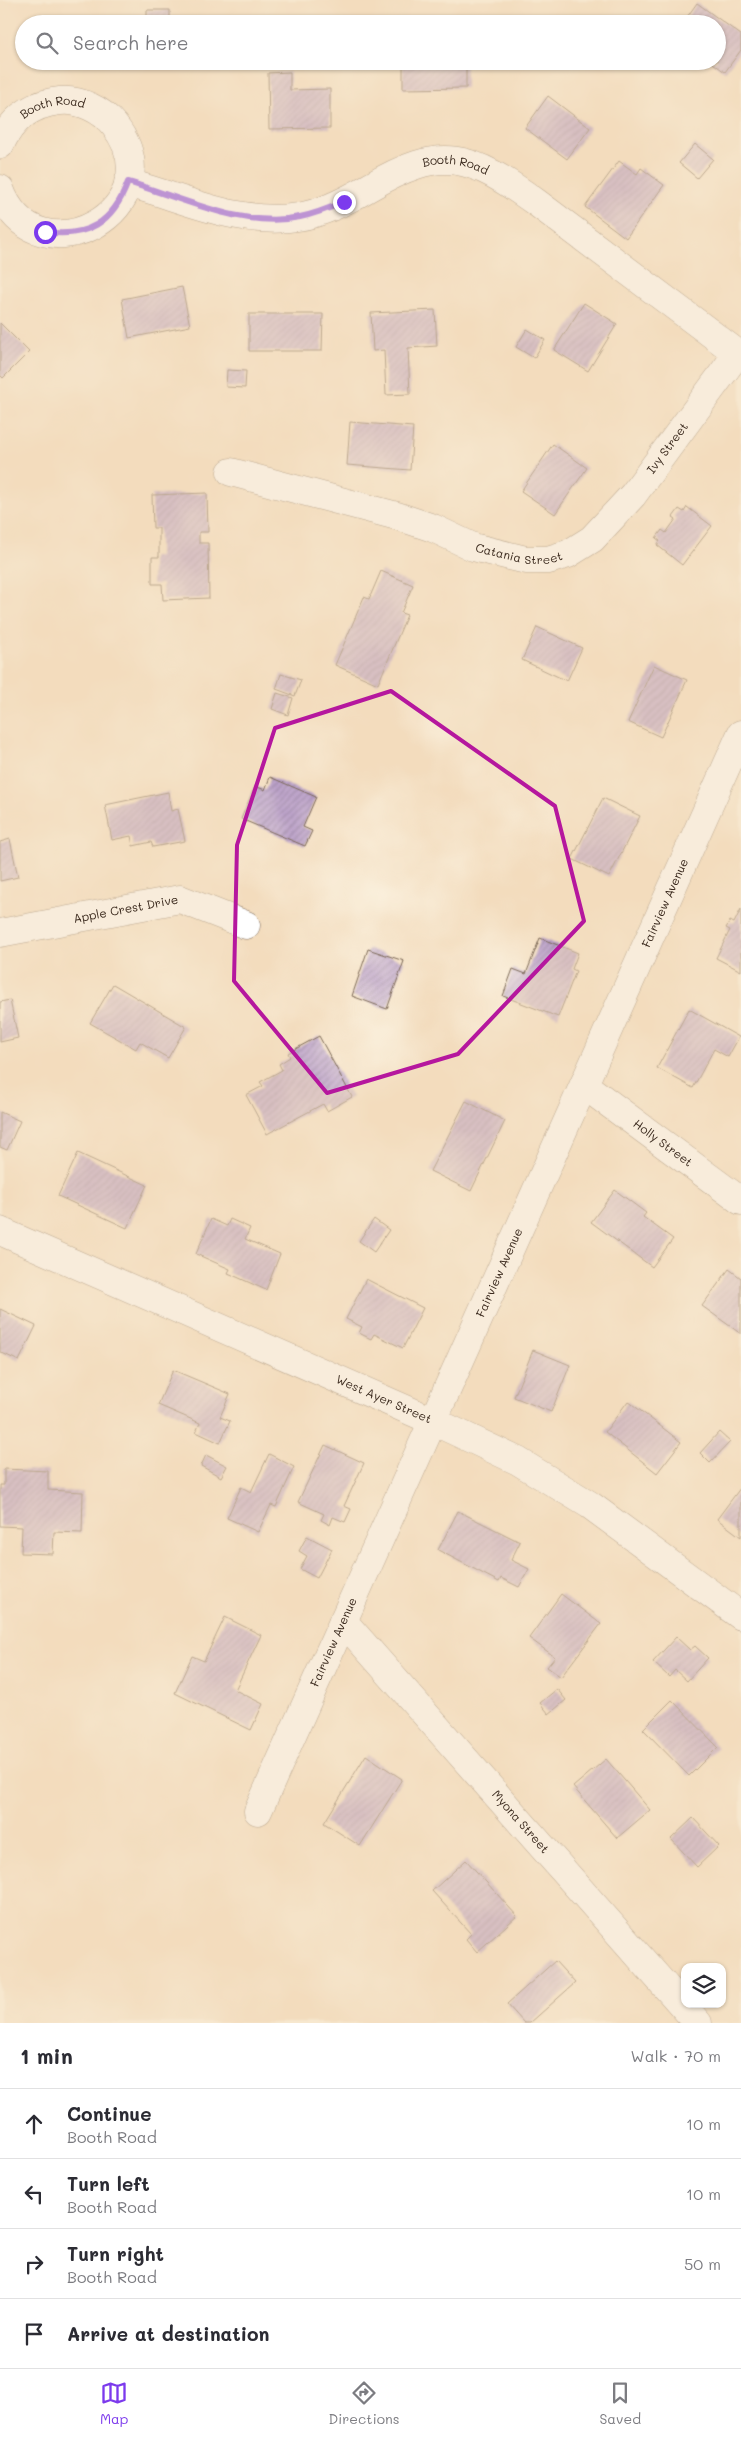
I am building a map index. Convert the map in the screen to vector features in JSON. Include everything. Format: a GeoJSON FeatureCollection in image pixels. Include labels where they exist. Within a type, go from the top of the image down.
{"type":"FeatureCollection","features":[{"type":"Feature","properties":{"kind":"street","name":"Booth Road"},"geometry":{"type":"LineString","coordinates":[[0,145],[7,131],[18,118],[32,108],[47,102],[64,100],[81,103],[97,110],[110,120],[121,134],[127,149],[130,166],[128,182],[122,200],[111,214],[89,228],[62,234],[45,232],[28,224],[14,214],[0,189]]}},
{"type":"Feature","properties":{"kind":"street","name":"Booth Road"},"geometry":{"type":"LineString","coordinates":[[128,182],[171,194],[228,214],[276,220],[300,217],[330,208],[389,176],[429,160],[452,158],[478,165],[506,180],[537,202],[739,355]]}},
{"type":"Feature","properties":{"kind":"street","name":"Ivy Street"},"geometry":{"type":"LineString","coordinates":[[592,539],[632,495],[739,355]]}},
{"type":"Feature","properties":{"kind":"street","name":"Catania Street"},"geometry":{"type":"LineString","coordinates":[[231,472],[397,516],[473,547],[526,560],[548,560],[568,554],[592,539]]}},
{"type":"Feature","properties":{"kind":"street","name":"Fairview Avenue"},"geometry":{"type":"LineString","coordinates":[[258,1811],[741,734]]}},
{"type":"Feature","properties":{"kind":"street","name":"Apple Crest Drive"},"geometry":{"type":"LineString","coordinates":[[0,933],[180,899],[246,925]]}},
{"type":"Feature","properties":{"kind":"street","name":"Holly Street"},"geometry":{"type":"LineString","coordinates":[[584,1085],[741,1201]]}},
{"type":"Feature","properties":{"kind":"street","name":"West Ayer Street"},"geometry":{"type":"LineString","coordinates":[[0,1231],[433,1421],[518,1461],[558,1484],[741,1616]]}},
{"type":"Feature","properties":{"kind":"street","name":"Myona Street"},"geometry":{"type":"LineString","coordinates":[[343,1621],[698,2023]]}},
{"type":"Feature","properties":{"kind":"highlighted area"},"geometry":{"type":"Polygon","coordinates":[[[391,691],[555,806],[584,921],[458,1054],[327,1093],[234,981],[237,845],[275,728],[391,691]]]}},
{"type":"Feature","properties":{"kind":"building"},"geometry":{"type":"Polygon","coordinates":[[[697,3],[714,15],[688,15],[697,3]]]}},
{"type":"Feature","properties":{"kind":"building"},"geometry":{"type":"Polygon","coordinates":[[[147,10],[170,10],[170,15],[147,15],[147,10]]]}},
{"type":"Feature","properties":{"kind":"building"},"geometry":{"type":"Polygon","coordinates":[[[726,24],[741,35],[741,50],[725,72],[722,70],[726,70],[726,24]]]}},
{"type":"Feature","properties":{"kind":"building"},"geometry":{"type":"Polygon","coordinates":[[[403,70],[466,70],[466,88],[403,89],[403,70]]]}},
{"type":"Feature","properties":{"kind":"building"},"geometry":{"type":"Polygon","coordinates":[[[290,72],[290,90],[330,89],[330,128],[269,129],[268,73],[290,72]]]}},
{"type":"Feature","properties":{"kind":"building"},"geometry":{"type":"Polygon","coordinates":[[[548,96],[590,128],[567,159],[525,128],[548,96]]]}},
{"type":"Feature","properties":{"kind":"building"},"geometry":{"type":"Polygon","coordinates":[[[695,144],[713,159],[697,178],[679,163],[695,144]]]}},
{"type":"Feature","properties":{"kind":"building"},"geometry":{"type":"Polygon","coordinates":[[[619,161],[637,174],[641,168],[664,185],[626,238],[585,207],[619,161]]]}},
{"type":"Feature","properties":{"kind":"building"},"geometry":{"type":"Polygon","coordinates":[[[182,287],[190,326],[129,338],[122,299],[182,287]]]}},
{"type":"Feature","properties":{"kind":"building"},"geometry":{"type":"Polygon","coordinates":[[[584,303],[617,324],[588,371],[554,350],[584,303]]]}},
{"type":"Feature","properties":{"kind":"building"},"geometry":{"type":"Polygon","coordinates":[[[435,310],[437,346],[408,348],[410,394],[386,395],[384,350],[373,351],[371,313],[435,310]]]}},
{"type":"Feature","properties":{"kind":"building"},"geometry":{"type":"Polygon","coordinates":[[[249,314],[323,314],[322,351],[249,351],[249,314]]]}},
{"type":"Feature","properties":{"kind":"building"},"geometry":{"type":"Polygon","coordinates":[[[0,323],[29,352],[3,378],[0,375],[0,323]]]}},
{"type":"Feature","properties":{"kind":"building"},"geometry":{"type":"Polygon","coordinates":[[[527,329],[545,340],[534,358],[516,347],[527,329]]]}},
{"type":"Feature","properties":{"kind":"building"},"geometry":{"type":"Polygon","coordinates":[[[227,370],[246,371],[245,388],[226,387],[227,370]]]}},
{"type":"Feature","properties":{"kind":"building"},"geometry":{"type":"Polygon","coordinates":[[[350,422],[413,427],[410,470],[347,465],[350,422]]]}},
{"type":"Feature","properties":{"kind":"building"},"geometry":{"type":"Polygon","coordinates":[[[553,444],[587,468],[555,514],[521,491],[553,444]]]}},
{"type":"Feature","properties":{"kind":"building"},"geometry":{"type":"Polygon","coordinates":[[[207,493],[208,532],[199,532],[199,543],[208,543],[209,598],[163,600],[162,584],[152,584],[152,557],[159,557],[159,528],[153,528],[152,495],[207,493]]]}},
{"type":"Feature","properties":{"kind":"building"},"geometry":{"type":"Polygon","coordinates":[[[687,507],[712,526],[682,565],[657,545],[660,541],[656,538],[662,530],[666,533],[676,519],[673,517],[679,509],[684,512],[687,507]]]}},
{"type":"Feature","properties":{"kind":"building"},"geometry":{"type":"Polygon","coordinates":[[[381,571],[413,585],[401,613],[407,615],[378,684],[335,665],[364,597],[369,599],[381,571]]]}},
{"type":"Feature","properties":{"kind":"building"},"geometry":{"type":"Polygon","coordinates":[[[537,627],[582,648],[567,681],[522,660],[537,627]]]}},
{"type":"Feature","properties":{"kind":"building"},"geometry":{"type":"Polygon","coordinates":[[[654,665],[687,680],[661,737],[628,722],[654,665]]]}},
{"type":"Feature","properties":{"kind":"building"},"geometry":{"type":"Polygon","coordinates":[[[281,674],[301,680],[295,696],[276,689],[281,674]]]}},
{"type":"Feature","properties":{"kind":"building"},"geometry":{"type":"Polygon","coordinates":[[[277,693],[293,698],[288,715],[272,709],[277,693]]]}},
{"type":"Feature","properties":{"kind":"building"},"geometry":{"type":"Polygon","coordinates":[[[270,777],[316,797],[303,827],[312,831],[305,846],[241,819],[255,786],[265,790],[270,777]]]}},
{"type":"Feature","properties":{"kind":"building"},"geometry":{"type":"Polygon","coordinates":[[[168,792],[171,811],[178,809],[185,841],[153,847],[151,842],[133,846],[131,836],[112,840],[105,805],[168,792]]]}},
{"type":"Feature","properties":{"kind":"building"},"geometry":{"type":"Polygon","coordinates":[[[603,798],[640,816],[609,877],[572,859],[603,798]]]}},
{"type":"Feature","properties":{"kind":"building"},"geometry":{"type":"Polygon","coordinates":[[[10,839],[18,877],[0,881],[0,842],[10,839]]]}},
{"type":"Feature","properties":{"kind":"building"},"geometry":{"type":"Polygon","coordinates":[[[741,909],[741,971],[716,958],[730,930],[726,928],[730,921],[734,923],[741,909]]]}},
{"type":"Feature","properties":{"kind":"building"},"geometry":{"type":"Polygon","coordinates":[[[540,938],[578,953],[572,969],[576,971],[558,1017],[503,996],[513,969],[526,974],[540,938]]]}},
{"type":"Feature","properties":{"kind":"building"},"geometry":{"type":"Polygon","coordinates":[[[368,949],[404,961],[387,1009],[352,996],[368,949]]]}},
{"type":"Feature","properties":{"kind":"building"},"geometry":{"type":"Polygon","coordinates":[[[113,984],[186,1027],[168,1058],[140,1042],[136,1049],[90,1023],[113,984]]]}},
{"type":"Feature","properties":{"kind":"building"},"geometry":{"type":"Polygon","coordinates":[[[10,1000],[18,1038],[0,1042],[0,1002],[10,1000]]]}},
{"type":"Feature","properties":{"kind":"building"},"geometry":{"type":"Polygon","coordinates":[[[689,1009],[739,1037],[728,1057],[714,1049],[693,1088],[657,1068],[689,1009]]]}},
{"type":"Feature","properties":{"kind":"building"},"geometry":{"type":"Polygon","coordinates":[[[319,1036],[352,1097],[327,1111],[323,1104],[267,1134],[246,1095],[263,1086],[260,1082],[282,1070],[279,1064],[290,1057],[288,1053],[319,1036]]]}},
{"type":"Feature","properties":{"kind":"building"},"geometry":{"type":"Polygon","coordinates":[[[466,1101],[505,1121],[471,1191],[430,1171],[466,1101]]]}},
{"type":"Feature","properties":{"kind":"building"},"geometry":{"type":"Polygon","coordinates":[[[0,1112],[20,1121],[7,1150],[0,1147],[0,1112]]]}},
{"type":"Feature","properties":{"kind":"building"},"geometry":{"type":"Polygon","coordinates":[[[78,1153],[147,1185],[127,1228],[58,1196],[78,1153]]]}},
{"type":"Feature","properties":{"kind":"building"},"geometry":{"type":"Polygon","coordinates":[[[615,1190],[646,1213],[643,1217],[673,1239],[652,1267],[591,1222],[615,1190]]]}},
{"type":"Feature","properties":{"kind":"building"},"geometry":{"type":"Polygon","coordinates":[[[211,1219],[227,1226],[230,1219],[250,1228],[245,1239],[280,1254],[266,1290],[228,1273],[230,1269],[196,1254],[211,1219]]]}},
{"type":"Feature","properties":{"kind":"building"},"geometry":{"type":"Polygon","coordinates":[[[374,1219],[389,1230],[374,1252],[359,1241],[374,1219]]]}},
{"type":"Feature","properties":{"kind":"building"},"geometry":{"type":"Polygon","coordinates":[[[729,1269],[741,1278],[741,1334],[702,1306],[729,1269]]]}},
{"type":"Feature","properties":{"kind":"building"},"geometry":{"type":"Polygon","coordinates":[[[366,1279],[423,1308],[403,1348],[374,1334],[371,1339],[359,1333],[362,1327],[346,1319],[366,1279]]]}},
{"type":"Feature","properties":{"kind":"building"},"geometry":{"type":"Polygon","coordinates":[[[0,1309],[36,1326],[19,1361],[0,1352],[0,1309]]]}},
{"type":"Feature","properties":{"kind":"building"},"geometry":{"type":"Polygon","coordinates":[[[533,1350],[570,1365],[551,1412],[514,1397],[533,1350]]]}},
{"type":"Feature","properties":{"kind":"building"},"geometry":{"type":"Polygon","coordinates":[[[173,1370],[230,1394],[220,1417],[230,1421],[220,1443],[196,1432],[200,1423],[158,1405],[173,1370]]]}},
{"type":"Feature","properties":{"kind":"building"},"geometry":{"type":"Polygon","coordinates":[[[628,1401],[681,1442],[657,1473],[605,1432],[628,1401]]]}},
{"type":"Feature","properties":{"kind":"building"},"geometry":{"type":"Polygon","coordinates":[[[719,1432],[730,1442],[710,1463],[700,1453],[719,1432]]]}},
{"type":"Feature","properties":{"kind":"building"},"geometry":{"type":"Polygon","coordinates":[[[325,1445],[364,1463],[344,1506],[351,1509],[345,1522],[333,1517],[330,1525],[321,1520],[324,1514],[298,1502],[325,1445]]]}},
{"type":"Feature","properties":{"kind":"building"},"geometry":{"type":"Polygon","coordinates":[[[269,1454],[294,1467],[276,1507],[271,1505],[258,1532],[227,1518],[241,1487],[251,1492],[269,1454]]]}},
{"type":"Feature","properties":{"kind":"building"},"geometry":{"type":"Polygon","coordinates":[[[206,1455],[227,1466],[221,1477],[201,1466],[206,1455]]]}},
{"type":"Feature","properties":{"kind":"building"},"geometry":{"type":"Polygon","coordinates":[[[4,1469],[48,1471],[48,1490],[83,1492],[82,1533],[54,1532],[53,1554],[21,1553],[22,1527],[0,1526],[0,1485],[4,1485],[4,1469]]]}},
{"type":"Feature","properties":{"kind":"building"},"geometry":{"type":"Polygon","coordinates":[[[741,1487],[741,1537],[717,1519],[741,1487]]]}},
{"type":"Feature","properties":{"kind":"building"},"geometry":{"type":"Polygon","coordinates":[[[458,1511],[520,1542],[511,1560],[529,1569],[519,1587],[501,1578],[499,1582],[438,1550],[458,1511]]]}},
{"type":"Feature","properties":{"kind":"building"},"geometry":{"type":"Polygon","coordinates":[[[307,1536],[332,1549],[317,1578],[300,1569],[307,1556],[299,1551],[307,1536]]]}},
{"type":"Feature","properties":{"kind":"building"},"geometry":{"type":"Polygon","coordinates":[[[561,1594],[601,1624],[561,1677],[547,1667],[555,1657],[529,1638],[561,1594]]]}},
{"type":"Feature","properties":{"kind":"building"},"geometry":{"type":"Polygon","coordinates":[[[225,1617],[261,1635],[235,1690],[263,1704],[251,1730],[175,1693],[192,1656],[204,1661],[225,1617]]]}},
{"type":"Feature","properties":{"kind":"building"},"geometry":{"type":"Polygon","coordinates":[[[676,1637],[690,1650],[695,1646],[708,1658],[687,1681],[675,1670],[669,1677],[653,1662],[676,1637]]]}},
{"type":"Feature","properties":{"kind":"building"},"geometry":{"type":"Polygon","coordinates":[[[557,1689],[566,1700],[549,1714],[540,1703],[557,1689]]]}},
{"type":"Feature","properties":{"kind":"building"},"geometry":{"type":"Polygon","coordinates":[[[672,1700],[718,1747],[689,1776],[643,1729],[672,1700]]]}},
{"type":"Feature","properties":{"kind":"building"},"geometry":{"type":"Polygon","coordinates":[[[366,1755],[402,1779],[360,1846],[324,1823],[366,1755]]]}},
{"type":"Feature","properties":{"kind":"building"},"geometry":{"type":"Polygon","coordinates":[[[606,1759],[650,1810],[617,1838],[573,1787],[606,1759]]]}},
{"type":"Feature","properties":{"kind":"building"},"geometry":{"type":"Polygon","coordinates":[[[693,1818],[719,1846],[697,1867],[671,1839],[693,1818]]]}},
{"type":"Feature","properties":{"kind":"building"},"geometry":{"type":"Polygon","coordinates":[[[466,1860],[517,1916],[477,1952],[466,1939],[471,1934],[432,1891],[466,1860]]]}},
{"type":"Feature","properties":{"kind":"building"},"geometry":{"type":"Polygon","coordinates":[[[555,1961],[575,1983],[530,2023],[524,2023],[507,2004],[555,1961]]]}},
{"type":"Feature","properties":{"kind":"route"},"geometry":{"type":"LineString","coordinates":[[45,232],[62,234],[80,232],[97,225],[111,214],[122,200],[128,182],[171,194],[228,214],[250,218],[276,220],[300,217],[344,202]]}}]}
